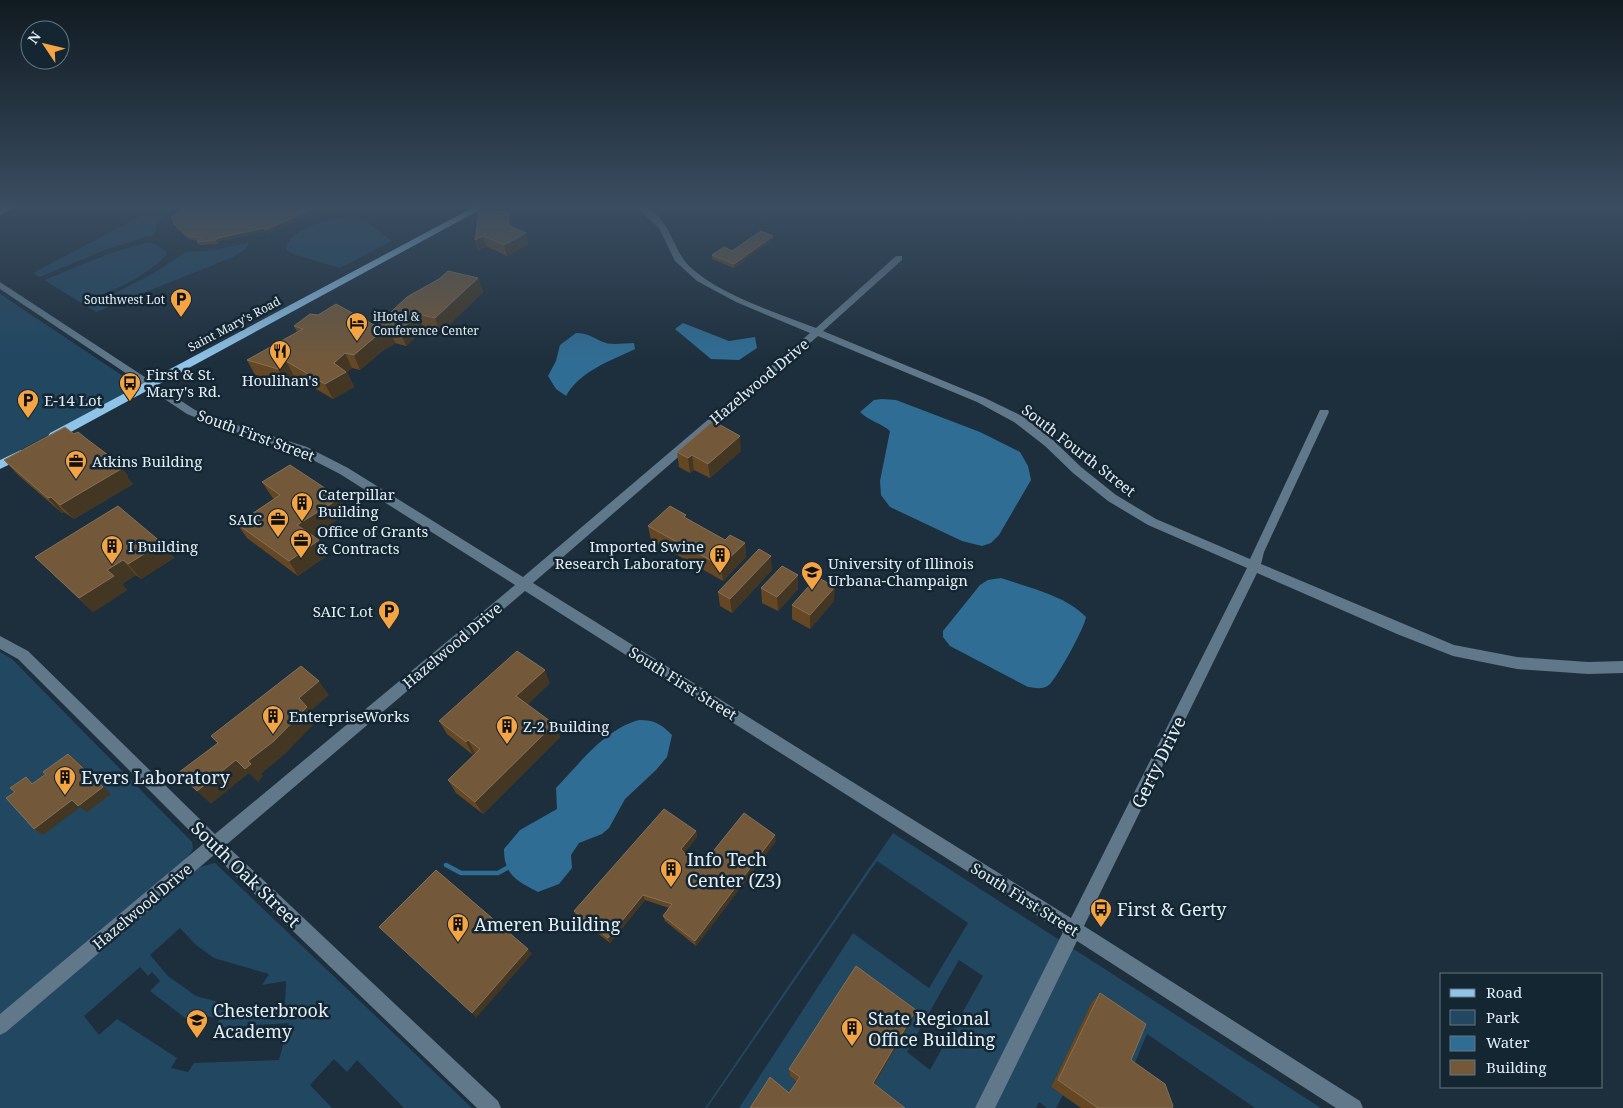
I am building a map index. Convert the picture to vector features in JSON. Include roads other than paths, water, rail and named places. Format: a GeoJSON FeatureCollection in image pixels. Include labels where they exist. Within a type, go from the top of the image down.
{"type":"FeatureCollection","features":[{"type":"Feature","properties":{"kind":"main road","name":"Saint Mary's Road"},"geometry":{"type":"LineString","coordinates":[[0,465],[384,259]]}},
{"type":"Feature","properties":{"kind":"street","name":"South Fourth Street"},"geometry":{"type":"LineString","coordinates":[[679,259],[709,284],[739,300],[940,382],[1018,419],[1049,443],[1077,470],[1112,498],[1152,522],[1402,630],[1453,650],[1516,664],[1588,668],[1623,667]]}},
{"type":"Feature","properties":{"kind":"street","name":"Hazelwood Drive"},"geometry":{"type":"LineString","coordinates":[[0,1026],[524,584],[817,332],[898,259]]}},
{"type":"Feature","properties":{"kind":"street","name":"South First Street"},"geometry":{"type":"LineString","coordinates":[[0,285],[191,412],[227,426],[290,445],[330,463],[1074,930],[1353,1108]]}},
{"type":"Feature","properties":{"kind":"street","name":"Gerty Drive"},"geometry":{"type":"LineString","coordinates":[[985,1108],[1254,566],[1258,552],[1324,412]]}},
{"type":"Feature","properties":{"kind":"street","name":"South Oak Street"},"geometry":{"type":"LineString","coordinates":[[0,642],[23,654],[215,845],[491,1108]]}},
{"type":"Feature","properties":{"kind":"water"},"geometry":{"type":"Polygon","coordinates":[[[683,323],[729,341],[755,337],[757,348],[739,360],[711,359],[675,329],[683,323]]]}},
{"type":"Feature","properties":{"kind":"water"},"geometry":{"type":"Polygon","coordinates":[[[576,333],[588,335],[609,344],[634,343],[635,349],[587,373],[572,387],[566,396],[556,389],[548,376],[556,361],[560,345],[576,333]]]}},
{"type":"Feature","properties":{"kind":"water"},"geometry":{"type":"Polygon","coordinates":[[[874,400],[896,400],[980,432],[1020,452],[1028,466],[1031,480],[999,535],[991,543],[982,546],[962,541],[890,507],[881,495],[880,481],[890,431],[860,412],[874,400]]]}},
{"type":"Feature","properties":{"kind":"water"},"geometry":{"type":"Polygon","coordinates":[[[1001,578],[1035,589],[1068,603],[1086,617],[1065,662],[1050,684],[1045,687],[1028,687],[950,646],[943,637],[943,631],[980,585],[988,580],[1001,578]]]}},
{"type":"Feature","properties":{"kind":"water"},"geometry":{"type":"Polygon","coordinates":[[[639,720],[657,723],[672,735],[667,757],[625,799],[609,828],[602,834],[579,843],[571,855],[572,868],[559,884],[538,892],[518,880],[506,865],[504,849],[520,830],[557,809],[556,788],[594,748],[615,731],[639,720]]]}},
{"type":"Feature","properties":{"kind":"waterway"},"geometry":{"type":"LineString","coordinates":[[446,865],[461,873],[498,873],[507,868]]}},
{"type":"Feature","properties":{"kind":"place","name":"Southwest Lot"},"geometry":{"type":"Point","coordinates":[181,318]}},
{"type":"Feature","properties":{"kind":"place","name":"iHotel & Conference Center"},"geometry":{"type":"Point","coordinates":[357,342]}},
{"type":"Feature","properties":{"kind":"place","name":"Houlihan's"},"geometry":{"type":"Point","coordinates":[280,370]}},
{"type":"Feature","properties":{"kind":"place","name":"First & St. Mary's Rd."},"geometry":{"type":"Point","coordinates":[130,402]}},
{"type":"Feature","properties":{"kind":"place","name":"E-14 Lot"},"geometry":{"type":"Point","coordinates":[28,419]}},
{"type":"Feature","properties":{"kind":"place","name":"Atkins Building"},"geometry":{"type":"Point","coordinates":[76,480]}},
{"type":"Feature","properties":{"kind":"place","name":"Caterpillar Building"},"geometry":{"type":"Point","coordinates":[302,522]}},
{"type":"Feature","properties":{"kind":"place","name":"SAIC"},"geometry":{"type":"Point","coordinates":[278,538]}},
{"type":"Feature","properties":{"kind":"place","name":"Office of Grants & Contracts"},"geometry":{"type":"Point","coordinates":[301,559]}},
{"type":"Feature","properties":{"kind":"place","name":"I Building"},"geometry":{"type":"Point","coordinates":[112,565]}},
{"type":"Feature","properties":{"kind":"place","name":"Imported Swine Research Laboratory"},"geometry":{"type":"Point","coordinates":[720,574]}},
{"type":"Feature","properties":{"kind":"place","name":"University of Illinois Urbana-Champaign"},"geometry":{"type":"Point","coordinates":[812,591]}},
{"type":"Feature","properties":{"kind":"place","name":"SAIC Lot"},"geometry":{"type":"Point","coordinates":[389,630]}},
{"type":"Feature","properties":{"kind":"place","name":"EnterpriseWorks"},"geometry":{"type":"Point","coordinates":[273,735]}},
{"type":"Feature","properties":{"kind":"place","name":"Z-2 Building"},"geometry":{"type":"Point","coordinates":[507,745]}},
{"type":"Feature","properties":{"kind":"place","name":"Evers Laboratory"},"geometry":{"type":"Point","coordinates":[65,796]}},
{"type":"Feature","properties":{"kind":"place","name":"Info Tech Center (Z3)"},"geometry":{"type":"Point","coordinates":[671,888]}},
{"type":"Feature","properties":{"kind":"place","name":"First & Gerty"},"geometry":{"type":"Point","coordinates":[1101,928]}},
{"type":"Feature","properties":{"kind":"place","name":"Ameren Building"},"geometry":{"type":"Point","coordinates":[458,943]}},
{"type":"Feature","properties":{"kind":"place","name":"Chesterbrook Academy"},"geometry":{"type":"Point","coordinates":[197,1039]}},
{"type":"Feature","properties":{"kind":"place","name":"State Regional Office Building"},"geometry":{"type":"Point","coordinates":[852,1047]}}]}
